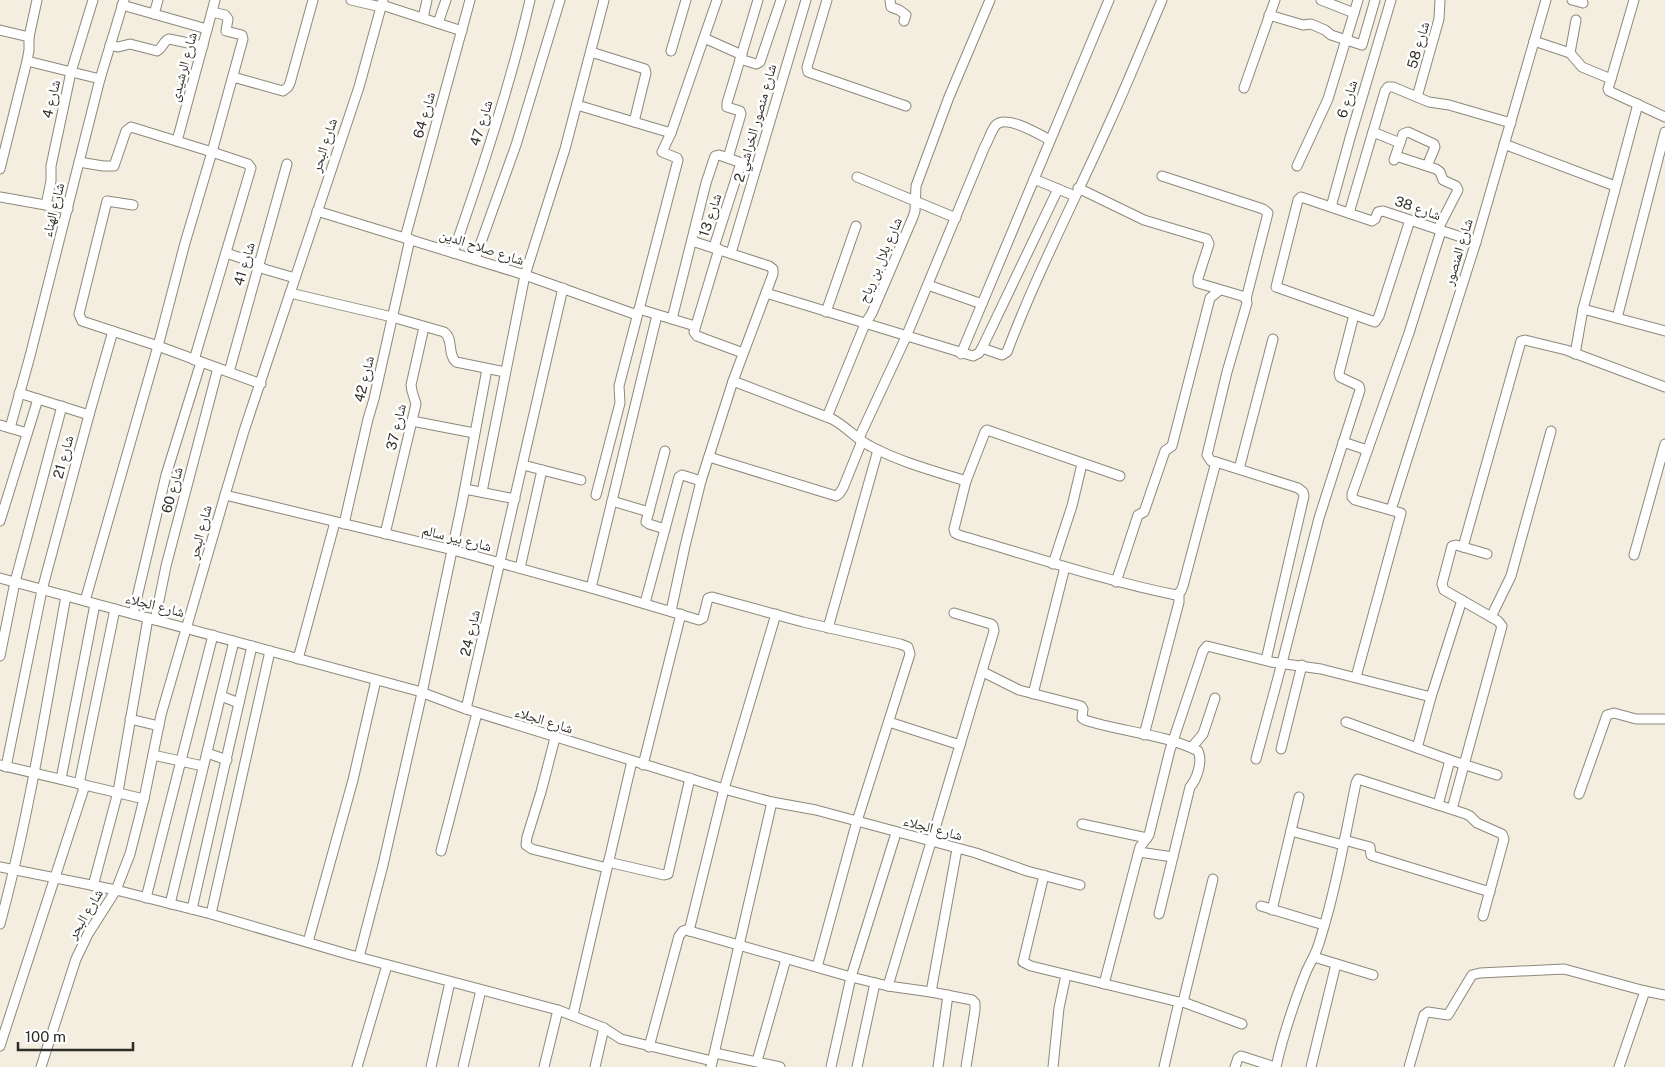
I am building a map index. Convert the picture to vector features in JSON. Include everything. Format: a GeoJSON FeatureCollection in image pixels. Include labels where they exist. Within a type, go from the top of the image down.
{"type":"FeatureCollection","features":[{"type":"Feature","properties":{"kind":"street"},"geometry":{"type":"LineString","coordinates":[[0,169],[27,61],[29,38],[37,0]]}},
{"type":"Feature","properties":{"kind":"street","name":"شارع 4"},"geometry":{"type":"LineString","coordinates":[[46,205],[51,181],[50,166],[72,72],[93,0]]}},
{"type":"Feature","properties":{"kind":"street"},"geometry":{"type":"LineString","coordinates":[[154,14],[158,0]]}},
{"type":"Feature","properties":{"kind":"street","name":"شارع الرشيدى"},"geometry":{"type":"LineString","coordinates":[[177,141],[215,0]]}},
{"type":"Feature","properties":{"kind":"street"},"geometry":{"type":"LineString","coordinates":[[233,77],[283,91],[288,88],[313,0]]}},
{"type":"Feature","properties":{"kind":"street"},"geometry":{"type":"LineString","coordinates":[[352,0],[382,4],[462,31]]}},
{"type":"Feature","properties":{"kind":"street"},"geometry":{"type":"LineString","coordinates":[[423,18],[427,0]]}},
{"type":"Feature","properties":{"kind":"street"},"geometry":{"type":"LineString","coordinates":[[438,23],[446,0]]}},
{"type":"Feature","properties":{"kind":"street","name":"شارع 64"},"geometry":{"type":"LineString","coordinates":[[407,238],[470,0]]}},
{"type":"Feature","properties":{"kind":"street","name":"شارع 47"},"geometry":{"type":"LineString","coordinates":[[453,253],[479,178],[521,37],[530,0]]}},
{"type":"Feature","properties":{"kind":"street"},"geometry":{"type":"LineString","coordinates":[[475,259],[516,145],[560,0]]}},
{"type":"Feature","properties":{"kind":"street"},"geometry":{"type":"LineString","coordinates":[[482,492],[525,275],[578,105],[604,0]]}},
{"type":"Feature","properties":{"kind":"street"},"geometry":{"type":"LineString","coordinates":[[671,51],[686,0]]}},
{"type":"Feature","properties":{"kind":"street"},"geometry":{"type":"LineString","coordinates":[[596,495],[620,404],[619,390],[638,312],[678,160],[662,152],[671,133],[717,0]]}},
{"type":"Feature","properties":{"kind":"street"},"geometry":{"type":"LineString","coordinates":[[728,158],[741,114],[727,105],[758,0]]}},
{"type":"Feature","properties":{"kind":"street"},"geometry":{"type":"LineString","coordinates":[[704,38],[756,64],[760,62],[781,0]]}},
{"type":"Feature","properties":{"kind":"street","name":"شارع منصور الخراشي 2"},"geometry":{"type":"LineString","coordinates":[[731,253],[806,0]]}},
{"type":"Feature","properties":{"kind":"street"},"geometry":{"type":"LineString","coordinates":[[827,0],[807,67],[808,72],[906,106]]}},
{"type":"Feature","properties":{"kind":"street"},"geometry":{"type":"LineString","coordinates":[[890,0],[891,7],[904,12],[906,16],[904,21]]}},
{"type":"Feature","properties":{"kind":"street","name":"شارع بلال بن رباح"},"geometry":{"type":"LineString","coordinates":[[827,417],[865,324],[913,217],[916,186],[949,97],[990,0]]}},
{"type":"Feature","properties":{"kind":"street"},"geometry":{"type":"LineString","coordinates":[[961,354],[1109,0]]}},
{"type":"Feature","properties":{"kind":"street"},"geometry":{"type":"LineString","coordinates":[[982,348],[1002,356],[1007,352],[1076,192],[1108,127],[1162,0]]}},
{"type":"Feature","properties":{"kind":"street"},"geometry":{"type":"LineString","coordinates":[[1244,88],[1275,0]]}},
{"type":"Feature","properties":{"kind":"street"},"geometry":{"type":"LineString","coordinates":[[1321,0],[1354,12]]}},
{"type":"Feature","properties":{"kind":"street"},"geometry":{"type":"LineString","coordinates":[[1297,166],[1328,99],[1358,0]]}},
{"type":"Feature","properties":{"kind":"street"},"geometry":{"type":"LineString","coordinates":[[1269,15],[1303,25],[1311,24],[1331,35],[1362,45],[1375,0]]}},
{"type":"Feature","properties":{"kind":"street"},"geometry":{"type":"LineString","coordinates":[[1380,0],[1391,1]]}},
{"type":"Feature","properties":{"kind":"street","name":"شارع 58"},"geometry":{"type":"LineString","coordinates":[[1417,97],[1438,26],[1440,0]]}},
{"type":"Feature","properties":{"kind":"street","name":"شارع المنصور"},"geometry":{"type":"LineString","coordinates":[[1391,510],[1476,242],[1546,0]]}},
{"type":"Feature","properties":{"kind":"street"},"geometry":{"type":"LineString","coordinates":[[1572,0],[1583,3]]}},
{"type":"Feature","properties":{"kind":"street"},"geometry":{"type":"LineString","coordinates":[[1634,0],[1608,89],[1665,117]]}},
{"type":"Feature","properties":{"kind":"street","name":"شارع 6"},"geometry":{"type":"LineString","coordinates":[[1332,207],[1350,138],[1391,1]]}},
{"type":"Feature","properties":{"kind":"street"},"geometry":{"type":"LineString","coordinates":[[123,3],[207,29]]}},
{"type":"Feature","properties":{"kind":"street","name":"شارع الهناء"},"geometry":{"type":"LineString","coordinates":[[10,428],[100,79],[123,3]]}},
{"type":"Feature","properties":{"kind":"street","name":"شارع البحر"},"geometry":{"type":"LineString","coordinates":[[41,1067],[76,959],[88,934],[116,890],[130,854],[159,726],[225,495],[359,87],[382,4]]}},
{"type":"Feature","properties":{"kind":"street"},"geometry":{"type":"LineString","coordinates":[[85,601],[244,39],[242,35],[226,31],[228,20],[225,15],[212,12]]}},
{"type":"Feature","properties":{"kind":"street"},"geometry":{"type":"LineString","coordinates":[[1570,53],[1576,20]]}},
{"type":"Feature","properties":{"kind":"street"},"geometry":{"type":"LineString","coordinates":[[0,30],[29,38]]}},
{"type":"Feature","properties":{"kind":"street"},"geometry":{"type":"LineString","coordinates":[[110,46],[118,47],[130,44],[157,52],[166,40],[169,39],[203,46]]}},
{"type":"Feature","properties":{"kind":"street"},"geometry":{"type":"LineString","coordinates":[[1534,41],[1570,53],[1582,67],[1611,79]]}},
{"type":"Feature","properties":{"kind":"street"},"geometry":{"type":"LineString","coordinates":[[591,52],[645,69],[646,73],[634,122]]}},
{"type":"Feature","properties":{"kind":"street"},"geometry":{"type":"LineString","coordinates":[[27,61],[100,79]]}},
{"type":"Feature","properties":{"kind":"street"},"geometry":{"type":"LineString","coordinates":[[1349,213],[1388,87],[1393,87],[1429,102],[1449,105],[1510,123]]}},
{"type":"Feature","properties":{"kind":"street"},"geometry":{"type":"LineString","coordinates":[[1575,354],[1583,309],[1638,104]]}},
{"type":"Feature","properties":{"kind":"street"},"geometry":{"type":"LineString","coordinates":[[578,105],[671,133]]}},
{"type":"Feature","properties":{"kind":"street"},"geometry":{"type":"LineString","coordinates":[[709,457],[836,496],[839,494],[843,488],[860,440],[906,337],[985,146],[996,125],[1002,121],[1014,123],[1050,140]]}},
{"type":"Feature","properties":{"kind":"street"},"geometry":{"type":"LineString","coordinates":[[79,162],[114,166],[126,131],[131,127],[248,164],[251,168],[166,475],[133,614]]}},
{"type":"Feature","properties":{"kind":"street"},"geometry":{"type":"LineString","coordinates":[[1373,132],[1400,143]]}},
{"type":"Feature","properties":{"kind":"street"},"geometry":{"type":"LineString","coordinates":[[1356,678],[1401,513],[1355,500],[1352,498],[1352,494],[1415,316],[1440,230],[1458,188],[1454,184],[1443,180],[1438,170],[1395,158],[1403,134],[1408,132],[1433,143],[1435,147],[1427,166]]}},
{"type":"Feature","properties":{"kind":"street"},"geometry":{"type":"LineString","coordinates":[[1617,318],[1665,132]]}},
{"type":"Feature","properties":{"kind":"street"},"geometry":{"type":"LineString","coordinates":[[1504,144],[1615,186]]}},
{"type":"Feature","properties":{"kind":"street"},"geometry":{"type":"LineString","coordinates":[[672,319],[714,158],[717,155],[756,168]]}},
{"type":"Feature","properties":{"kind":"street","name":"شارع 13"},"geometry":{"type":"LineString","coordinates":[[695,326],[741,163]]}},
{"type":"Feature","properties":{"kind":"street","name":"شارع 41"},"geometry":{"type":"LineString","coordinates":[[229,372],[287,164]]}},
{"type":"Feature","properties":{"kind":"street"},"geometry":{"type":"LineString","coordinates":[[1162,176],[1264,209],[1268,213],[1246,299],[1247,303],[1227,372],[1207,455],[1211,461],[1298,488],[1304,494],[1266,660]]}},
{"type":"Feature","properties":{"kind":"street"},"geometry":{"type":"LineString","coordinates":[[856,177],[956,218]]}},
{"type":"Feature","properties":{"kind":"street"},"geometry":{"type":"LineString","coordinates":[[1034,179],[1058,189],[1076,192],[1144,220],[1207,239],[1209,244],[1197,281],[1203,285],[1242,296],[1246,299]]}},
{"type":"Feature","properties":{"kind":"street"},"geometry":{"type":"LineString","coordinates":[[766,293],[961,354],[973,356],[979,353],[982,348],[1058,189]]}},
{"type":"Feature","properties":{"kind":"street"},"geometry":{"type":"LineString","coordinates":[[0,197],[68,209]]}},
{"type":"Feature","properties":{"kind":"street","name":"شارع 38"},"geometry":{"type":"LineString","coordinates":[[1354,316],[1276,288],[1300,197],[1372,221],[1376,219],[1378,212],[1381,210],[1476,242]]}},
{"type":"Feature","properties":{"kind":"street"},"geometry":{"type":"LineString","coordinates":[[133,205],[107,201],[79,314],[82,321],[158,346],[261,384]]}},
{"type":"Feature","properties":{"kind":"street","name":"شارع صلاح الدين"},"geometry":{"type":"LineString","coordinates":[[317,211],[475,259],[638,312],[657,315],[695,326]]}},
{"type":"Feature","properties":{"kind":"street"},"geometry":{"type":"LineString","coordinates":[[1256,759],[1319,518],[1360,390],[1358,385],[1339,375],[1354,316],[1373,322],[1378,319],[1410,220]]}},
{"type":"Feature","properties":{"kind":"street"},"geometry":{"type":"LineString","coordinates":[[826,312],[856,226]]}},
{"type":"Feature","properties":{"kind":"street","name":"شارع 42"},"geometry":{"type":"LineString","coordinates":[[298,659],[374,399],[407,238]]}},
{"type":"Feature","properties":{"kind":"street"},"geometry":{"type":"LineString","coordinates":[[671,611],[701,481],[743,352],[773,274],[772,268],[692,240]]}},
{"type":"Feature","properties":{"kind":"street"},"geometry":{"type":"LineString","coordinates":[[226,253],[253,262],[264,269],[295,278]]}},
{"type":"Feature","properties":{"kind":"street"},"geometry":{"type":"LineString","coordinates":[[928,285],[982,304]]}},
{"type":"Feature","properties":{"kind":"street","name":"شارع 24"},"geometry":{"type":"LineString","coordinates":[[466,709],[563,288]]}},
{"type":"Feature","properties":{"kind":"street"},"geometry":{"type":"LineString","coordinates":[[1116,582],[1138,514],[1144,512],[1165,451],[1172,446],[1210,298],[1220,290]]}},
{"type":"Feature","properties":{"kind":"street"},"geometry":{"type":"LineString","coordinates":[[290,293],[392,317],[444,332],[448,335],[454,360],[505,372]]}},
{"type":"Feature","properties":{"kind":"street"},"geometry":{"type":"LineString","coordinates":[[1583,309],[1665,331]]}},
{"type":"Feature","properties":{"kind":"street"},"geometry":{"type":"LineString","coordinates":[[591,588],[657,315]]}},
{"type":"Feature","properties":{"kind":"street","name":"شارع 37"},"geometry":{"type":"LineString","coordinates":[[385,534],[416,401],[412,385],[424,326]]}},
{"type":"Feature","properties":{"kind":"street"},"geometry":{"type":"LineString","coordinates":[[695,326],[694,332],[697,336],[743,352]]}},
{"type":"Feature","properties":{"kind":"street","name":"شارع 21"},"geometry":{"type":"LineString","coordinates":[[3,766],[42,590],[113,331]]}},
{"type":"Feature","properties":{"kind":"street"},"geometry":{"type":"LineString","coordinates":[[1239,469],[1273,339]]}},
{"type":"Feature","properties":{"kind":"street"},"geometry":{"type":"LineString","coordinates":[[1463,547],[1521,341],[1525,340],[1575,354],[1665,387]]}},
{"type":"Feature","properties":{"kind":"street","name":"شارع 60"},"geometry":{"type":"LineString","coordinates":[[93,886],[118,792],[130,720],[152,619],[218,368]]}},
{"type":"Feature","properties":{"kind":"street"},"geometry":{"type":"LineString","coordinates":[[359,957],[383,865],[422,694],[465,489],[486,368]]}},
{"type":"Feature","properties":{"kind":"street"},"geometry":{"type":"LineString","coordinates":[[733,381],[842,424],[860,440],[878,450],[966,481]]}},
{"type":"Feature","properties":{"kind":"street"},"geometry":{"type":"LineString","coordinates":[[19,394],[89,414]]}},
{"type":"Feature","properties":{"kind":"street"},"geometry":{"type":"LineString","coordinates":[[0,521],[38,399]]}},
{"type":"Feature","properties":{"kind":"street"},"geometry":{"type":"LineString","coordinates":[[0,656],[15,582],[62,406]]}},
{"type":"Feature","properties":{"kind":"street"},"geometry":{"type":"LineString","coordinates":[[412,421],[474,434]]}},
{"type":"Feature","properties":{"kind":"street"},"geometry":{"type":"LineString","coordinates":[[0,425],[27,433]]}},
{"type":"Feature","properties":{"kind":"street"},"geometry":{"type":"LineString","coordinates":[[1120,476],[987,430],[966,481],[954,525],[955,533],[1116,582],[1176,595],[1179,594]]}},
{"type":"Feature","properties":{"kind":"street"},"geometry":{"type":"LineString","coordinates":[[1491,617],[1511,576],[1551,431]]}},
{"type":"Feature","properties":{"kind":"street"},"geometry":{"type":"LineString","coordinates":[[1343,442],[1367,450]]}},
{"type":"Feature","properties":{"kind":"street"},"geometry":{"type":"LineString","coordinates":[[1634,555],[1665,444]]}},
{"type":"Feature","properties":{"kind":"street"},"geometry":{"type":"LineString","coordinates":[[828,628],[878,450]]}},
{"type":"Feature","properties":{"kind":"street"},"geometry":{"type":"LineString","coordinates":[[665,451],[646,520],[647,523],[665,529]]}},
{"type":"Feature","properties":{"kind":"street"},"geometry":{"type":"LineString","coordinates":[[1144,735],[1179,602],[1179,594],[1183,586],[1216,462]]}},
{"type":"Feature","properties":{"kind":"street"},"geometry":{"type":"LineString","coordinates":[[1053,564],[1072,506],[1082,464]]}},
{"type":"Feature","properties":{"kind":"street"},"geometry":{"type":"LineString","coordinates":[[523,465],[581,480]]}},
{"type":"Feature","properties":{"kind":"street"},"geometry":{"type":"LineString","coordinates":[[520,568],[542,470]]}},
{"type":"Feature","properties":{"kind":"street"},"geometry":{"type":"LineString","coordinates":[[645,603],[679,477],[682,475],[701,481]]}},
{"type":"Feature","properties":{"kind":"street"},"geometry":{"type":"LineString","coordinates":[[465,489],[515,499]]}},
{"type":"Feature","properties":{"kind":"street","name":"شارع بير سالم"},"geometry":{"type":"LineString","coordinates":[[225,495],[452,550],[645,603],[699,620],[702,619],[708,598],[712,597],[776,614]]}},
{"type":"Feature","properties":{"kind":"street"},"geometry":{"type":"LineString","coordinates":[[612,501],[649,512]]}},
{"type":"Feature","properties":{"kind":"street"},"geometry":{"type":"LineString","coordinates":[[1452,809],[1502,626],[1491,617],[1444,590],[1442,586],[1451,547],[1456,545],[1487,554]]}},
{"type":"Feature","properties":{"kind":"street"},"geometry":{"type":"LineString","coordinates":[[1032,694],[1065,568]]}},
{"type":"Feature","properties":{"kind":"street","name":"شارع الجلاء"},"geometry":{"type":"LineString","coordinates":[[0,578],[376,680],[555,738],[724,789],[857,821],[1080,885]]}},
{"type":"Feature","properties":{"kind":"street"},"geometry":{"type":"LineString","coordinates":[[0,924],[15,870],[66,596]]}},
{"type":"Feature","properties":{"kind":"street"},"geometry":{"type":"LineString","coordinates":[[1417,748],[1462,600]]}},
{"type":"Feature","properties":{"kind":"street"},"geometry":{"type":"LineString","coordinates":[[61,779],[95,604]]}},
{"type":"Feature","properties":{"kind":"street"},"geometry":{"type":"LineString","coordinates":[[0,1046],[55,878],[82,784],[115,610]]}},
{"type":"Feature","properties":{"kind":"street"},"geometry":{"type":"LineString","coordinates":[[644,765],[681,614]]}},
{"type":"Feature","properties":{"kind":"street"},"geometry":{"type":"LineString","coordinates":[[690,931],[724,789],[776,614],[900,644],[908,647],[910,654],[857,821],[817,968]]}},
{"type":"Feature","properties":{"kind":"street"},"geometry":{"type":"LineString","coordinates":[[888,986],[994,631],[993,626],[954,614]]}},
{"type":"Feature","properties":{"kind":"street"},"geometry":{"type":"LineString","coordinates":[[146,898],[213,635]]}},
{"type":"Feature","properties":{"kind":"street"},"geometry":{"type":"LineString","coordinates":[[170,904],[234,641]]}},
{"type":"Feature","properties":{"kind":"street"},"geometry":{"type":"LineString","coordinates":[[192,909],[252,646]]}},
{"type":"Feature","properties":{"kind":"street"},"geometry":{"type":"LineString","coordinates":[[1104,984],[1139,852],[1147,838],[1173,741],[1207,646],[1356,678],[1431,697]]}},
{"type":"Feature","properties":{"kind":"street"},"geometry":{"type":"LineString","coordinates":[[211,914],[270,651]]}},
{"type":"Feature","properties":{"kind":"street"},"geometry":{"type":"LineString","coordinates":[[1280,749],[1302,666]]}},
{"type":"Feature","properties":{"kind":"street"},"geometry":{"type":"LineString","coordinates":[[982,672],[1019,690],[1081,706],[1083,709],[1082,718],[1085,720],[1173,741],[1198,750],[1200,756],[1196,781],[1190,787],[1159,914]]}},
{"type":"Feature","properties":{"kind":"street"},"geometry":{"type":"LineString","coordinates":[[308,942],[353,780],[376,680]]}},
{"type":"Feature","properties":{"kind":"street"},"geometry":{"type":"LineString","coordinates":[[221,696],[239,703]]}},
{"type":"Feature","properties":{"kind":"street"},"geometry":{"type":"LineString","coordinates":[[1192,748],[1203,734],[1215,698]]}},
{"type":"Feature","properties":{"kind":"street"},"geometry":{"type":"LineString","coordinates":[[441,850],[477,713]]}},
{"type":"Feature","properties":{"kind":"street"},"geometry":{"type":"LineString","coordinates":[[1579,794],[1607,715],[1614,713],[1636,719],[1665,719]]}},
{"type":"Feature","properties":{"kind":"street"},"geometry":{"type":"LineString","coordinates":[[130,720],[159,726]]}},
{"type":"Feature","properties":{"kind":"street"},"geometry":{"type":"LineString","coordinates":[[889,722],[960,746]]}},
{"type":"Feature","properties":{"kind":"street"},"geometry":{"type":"LineString","coordinates":[[1346,722],[1497,775]]}},
{"type":"Feature","properties":{"kind":"street"},"geometry":{"type":"LineString","coordinates":[[555,738],[527,837],[526,845],[532,849],[608,865],[664,875],[668,874],[690,778]]}},
{"type":"Feature","properties":{"kind":"street"},"geometry":{"type":"LineString","coordinates":[[206,753],[227,760]]}},
{"type":"Feature","properties":{"kind":"street"},"geometry":{"type":"LineString","coordinates":[[153,755],[203,766]]}},
{"type":"Feature","properties":{"kind":"street"},"geometry":{"type":"LineString","coordinates":[[1438,804],[1450,760]]}},
{"type":"Feature","properties":{"kind":"street"},"geometry":{"type":"LineString","coordinates":[[573,1015],[632,761]]}},
{"type":"Feature","properties":{"kind":"street"},"geometry":{"type":"LineString","coordinates":[[3,766],[144,798]]}},
{"type":"Feature","properties":{"kind":"street"},"geometry":{"type":"LineString","coordinates":[[1235,1067],[1240,1056],[1275,1067],[1287,1026],[1314,957],[1324,925],[1344,842],[1356,781],[1358,780],[1452,809],[1470,816],[1477,823],[1504,836],[1483,916]]}},
{"type":"Feature","properties":{"kind":"street"},"geometry":{"type":"LineString","coordinates":[[1272,910],[1299,797]]}},
{"type":"Feature","properties":{"kind":"street"},"geometry":{"type":"LineString","coordinates":[[713,1060],[772,802]]}},
{"type":"Feature","properties":{"kind":"street"},"geometry":{"type":"LineString","coordinates":[[1082,824],[1147,838]]}},
{"type":"Feature","properties":{"kind":"street"},"geometry":{"type":"LineString","coordinates":[[1291,831],[1368,846],[1373,856],[1490,892]]}},
{"type":"Feature","properties":{"kind":"street"},"geometry":{"type":"LineString","coordinates":[[831,1067],[851,977],[896,833]]}},
{"type":"Feature","properties":{"kind":"street"},"geometry":{"type":"LineString","coordinates":[[931,992],[956,849]]}},
{"type":"Feature","properties":{"kind":"street"},"geometry":{"type":"LineString","coordinates":[[1139,852],[1173,857]]}},
{"type":"Feature","properties":{"kind":"street"},"geometry":{"type":"LineString","coordinates":[[0,866],[116,890],[192,909],[387,965],[558,1010],[604,1028],[621,1039],[698,1063],[713,1060],[759,1063],[780,1067]]}},
{"type":"Feature","properties":{"kind":"street"},"geometry":{"type":"LineString","coordinates":[[1044,875],[1023,962],[1027,965],[1066,975],[1181,1002],[1242,1024]]}},
{"type":"Feature","properties":{"kind":"street"},"geometry":{"type":"LineString","coordinates":[[1164,1067],[1212,880]]}},
{"type":"Feature","properties":{"kind":"street"},"geometry":{"type":"LineString","coordinates":[[1261,906],[1324,925]]}},
{"type":"Feature","properties":{"kind":"street"},"geometry":{"type":"LineString","coordinates":[[649,1047],[679,936],[683,931],[690,931],[875,983],[967,998],[974,1003],[975,1010],[966,1067]]}},
{"type":"Feature","properties":{"kind":"street"},"geometry":{"type":"LineString","coordinates":[[1314,957],[1373,975]]}},
{"type":"Feature","properties":{"kind":"street"},"geometry":{"type":"LineString","coordinates":[[759,1063],[786,959]]}},
{"type":"Feature","properties":{"kind":"street"},"geometry":{"type":"LineString","coordinates":[[1310,1067],[1336,964]]}},
{"type":"Feature","properties":{"kind":"street"},"geometry":{"type":"LineString","coordinates":[[357,1067],[387,965]]}},
{"type":"Feature","properties":{"kind":"street"},"geometry":{"type":"LineString","coordinates":[[1409,1067],[1424,1015],[1428,1012],[1448,1014],[1472,974],[1564,969],[1665,995]]}},
{"type":"Feature","properties":{"kind":"street"},"geometry":{"type":"LineString","coordinates":[[1053,1067],[1059,1008],[1066,975]]}},
{"type":"Feature","properties":{"kind":"street"},"geometry":{"type":"LineString","coordinates":[[431,1067],[450,982]]}},
{"type":"Feature","properties":{"kind":"street"},"geometry":{"type":"LineString","coordinates":[[857,1067],[875,983]]}},
{"type":"Feature","properties":{"kind":"street"},"geometry":{"type":"LineString","coordinates":[[463,1067],[481,990]]}},
{"type":"Feature","properties":{"kind":"street"},"geometry":{"type":"LineString","coordinates":[[1619,1067],[1645,991]]}},
{"type":"Feature","properties":{"kind":"street"},"geometry":{"type":"LineString","coordinates":[[938,1067],[948,995]]}},
{"type":"Feature","properties":{"kind":"street"},"geometry":{"type":"LineString","coordinates":[[544,1067],[558,1010]]}},
{"type":"Feature","properties":{"kind":"street"},"geometry":{"type":"LineString","coordinates":[[596,1067],[604,1028]]}}]}
